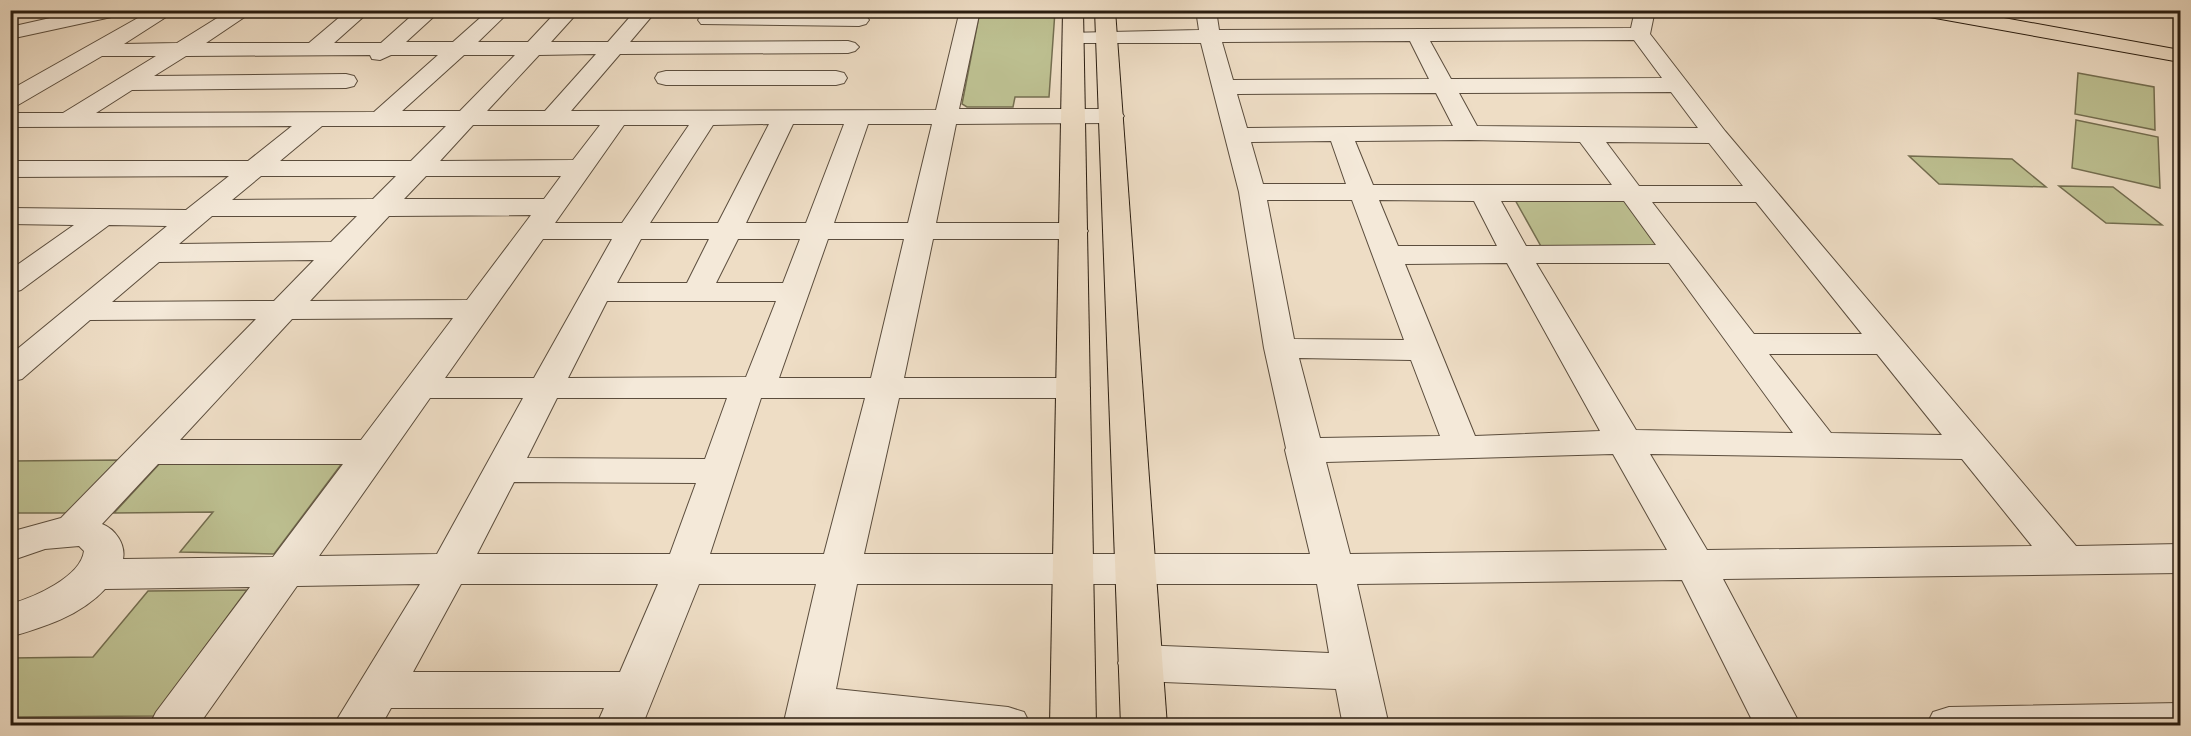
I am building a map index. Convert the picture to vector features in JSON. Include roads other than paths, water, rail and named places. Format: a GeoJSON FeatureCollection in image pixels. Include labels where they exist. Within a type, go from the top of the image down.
{"type":"FeatureCollection","features":[{"type":"Feature","properties":{"kind":"main road"},"geometry":{"type":"LineString","coordinates":[[1924,10],[2181,56]]}},
{"type":"Feature","properties":{"kind":"main road"},"geometry":{"type":"LineString","coordinates":[[1963,10],[2181,49]]}},
{"type":"Feature","properties":{"kind":"main road"},"geometry":{"type":"LineString","coordinates":[[1106,23],[1144,726]]}},
{"type":"Feature","properties":{"kind":"main road"},"geometry":{"type":"LineString","coordinates":[[1073,24],[1073,726]]}},
{"type":"Feature","properties":{"kind":"street"},"geometry":{"type":"LineString","coordinates":[[10,33],[116,10]]}},
{"type":"Feature","properties":{"kind":"street"},"geometry":{"type":"LineString","coordinates":[[10,100],[167,10]]}},
{"type":"Feature","properties":{"kind":"street"},"geometry":{"type":"LineString","coordinates":[[67,120],[245,10]]}},
{"type":"Feature","properties":{"kind":"street"},"geometry":{"type":"LineString","coordinates":[[314,49],[361,10]]}},
{"type":"Feature","properties":{"kind":"street"},"geometry":{"type":"LineString","coordinates":[[10,372],[199,213],[254,170],[346,81],[388,49],[431,10]]}},
{"type":"Feature","properties":{"kind":"street"},"geometry":{"type":"LineString","coordinates":[[380,119],[501,10]]}},
{"type":"Feature","properties":{"kind":"street"},"geometry":{"type":"LineString","coordinates":[[71,532],[570,10]]}},
{"type":"Feature","properties":{"kind":"street"},"geometry":{"type":"LineString","coordinates":[[552,118],[647,10]]}},
{"type":"Feature","properties":{"kind":"street"},"geometry":{"type":"LineString","coordinates":[[970,10],[808,716],[1008,726]]}},
{"type":"Feature","properties":{"kind":"street"},"geometry":{"type":"LineString","coordinates":[[172,726],[581,168],[666,78],[712,15],[861,15],[820,117]]}},
{"type":"Feature","properties":{"kind":"street"},"geometry":{"type":"LineString","coordinates":[[1073,24],[1208,23],[1424,29],[1643,22],[1677,85],[1716,135],[2066,561]]}},
{"type":"Feature","properties":{"kind":"street"},"geometry":{"type":"LineString","coordinates":[[1208,23],[1252,192],[1280,348],[1334,569],[1366,726]]}},
{"type":"Feature","properties":{"kind":"street"},"geometry":{"type":"LineString","coordinates":[[1424,29],[1444,85],[1469,133]]}},
{"type":"Feature","properties":{"kind":"street"},"geometry":{"type":"LineString","coordinates":[[98,50],[848,47]]}},
{"type":"Feature","properties":{"kind":"street"},"geometry":{"type":"LineString","coordinates":[[666,78],[836,78]]}},
{"type":"Feature","properties":{"kind":"street"},"geometry":{"type":"LineString","coordinates":[[128,83],[346,81]]}},
{"type":"Feature","properties":{"kind":"street"},"geometry":{"type":"LineString","coordinates":[[1225,87],[1677,85]]}},
{"type":"Feature","properties":{"kind":"street"},"geometry":{"type":"LineString","coordinates":[[10,120],[1112,116]]}},
{"type":"Feature","properties":{"kind":"street"},"geometry":{"type":"LineString","coordinates":[[367,708],[451,568],[596,292],[631,232],[706,117]]}},
{"type":"Feature","properties":{"kind":"street"},"geometry":{"type":"LineString","coordinates":[[696,292],[786,117]]}},
{"type":"Feature","properties":{"kind":"street"},"geometry":{"type":"LineString","coordinates":[[367,708],[625,708],[685,569],[719,471],[793,292],[859,117]]}},
{"type":"Feature","properties":{"kind":"street"},"geometry":{"type":"LineString","coordinates":[[10,215],[159,120]]}},
{"type":"Feature","properties":{"kind":"street"},"geometry":{"type":"LineString","coordinates":[[1236,135],[1469,133],[1716,135]]}},
{"type":"Feature","properties":{"kind":"street"},"geometry":{"type":"LineString","coordinates":[[1340,134],[1462,448]]}},
{"type":"Feature","properties":{"kind":"street"},"geometry":{"type":"LineString","coordinates":[[1587,134],[1820,444]]}},
{"type":"Feature","properties":{"kind":"street"},"geometry":{"type":"LineString","coordinates":[[10,169],[581,168]]}},
{"type":"Feature","properties":{"kind":"street"},"geometry":{"type":"LineString","coordinates":[[1252,192],[1764,194]]}},
{"type":"Feature","properties":{"kind":"street"},"geometry":{"type":"LineString","coordinates":[[1483,192],[1516,254],[1694,563],[1778,726]]}},
{"type":"Feature","properties":{"kind":"street"},"geometry":{"type":"LineString","coordinates":[[10,215],[103,217],[381,208],[543,219],[631,232],[1074,231]]}},
{"type":"Feature","properties":{"kind":"street"},"geometry":{"type":"LineString","coordinates":[[10,284],[103,217]]}},
{"type":"Feature","properties":{"kind":"street"},"geometry":{"type":"LineString","coordinates":[[153,253],[340,251]]}},
{"type":"Feature","properties":{"kind":"street"},"geometry":{"type":"LineString","coordinates":[[1387,255],[1677,254]]}},
{"type":"Feature","properties":{"kind":"street"},"geometry":{"type":"LineString","coordinates":[[596,292],[793,292]]}},
{"type":"Feature","properties":{"kind":"street"},"geometry":{"type":"LineString","coordinates":[[84,311],[477,309]]}},
{"type":"Feature","properties":{"kind":"street"},"geometry":{"type":"LineString","coordinates":[[1744,344],[1888,344]]}},
{"type":"Feature","properties":{"kind":"street"},"geometry":{"type":"LineString","coordinates":[[1280,348],[1424,350]]}},
{"type":"Feature","properties":{"kind":"street"},"geometry":{"type":"LineString","coordinates":[[420,388],[1073,388]]}},
{"type":"Feature","properties":{"kind":"street"},"geometry":{"type":"LineString","coordinates":[[1304,450],[1462,448],[1626,442],[1973,447]]}},
{"type":"Feature","properties":{"kind":"street"},"geometry":{"type":"LineString","coordinates":[[147,452],[373,452]]}},
{"type":"Feature","properties":{"kind":"street"},"geometry":{"type":"LineString","coordinates":[[503,470],[719,471]]}},
{"type":"Feature","properties":{"kind":"street"},"geometry":{"type":"LineString","coordinates":[[10,548],[50,534],[71,532],[88,533],[99,539],[105,548],[103,560],[95,573],[79,589],[57,603],[10,621]]}},
{"type":"Feature","properties":{"kind":"street"},"geometry":{"type":"LineString","coordinates":[[95,573],[451,568],[1334,569],[1694,563],[2066,561],[2174,566]]}},
{"type":"Feature","properties":{"kind":"street"},"geometry":{"type":"LineString","coordinates":[[1140,663],[1355,672]]}},
{"type":"Feature","properties":{"kind":"street"},"geometry":{"type":"LineString","coordinates":[[1949,726],[2181,722]]}}]}
